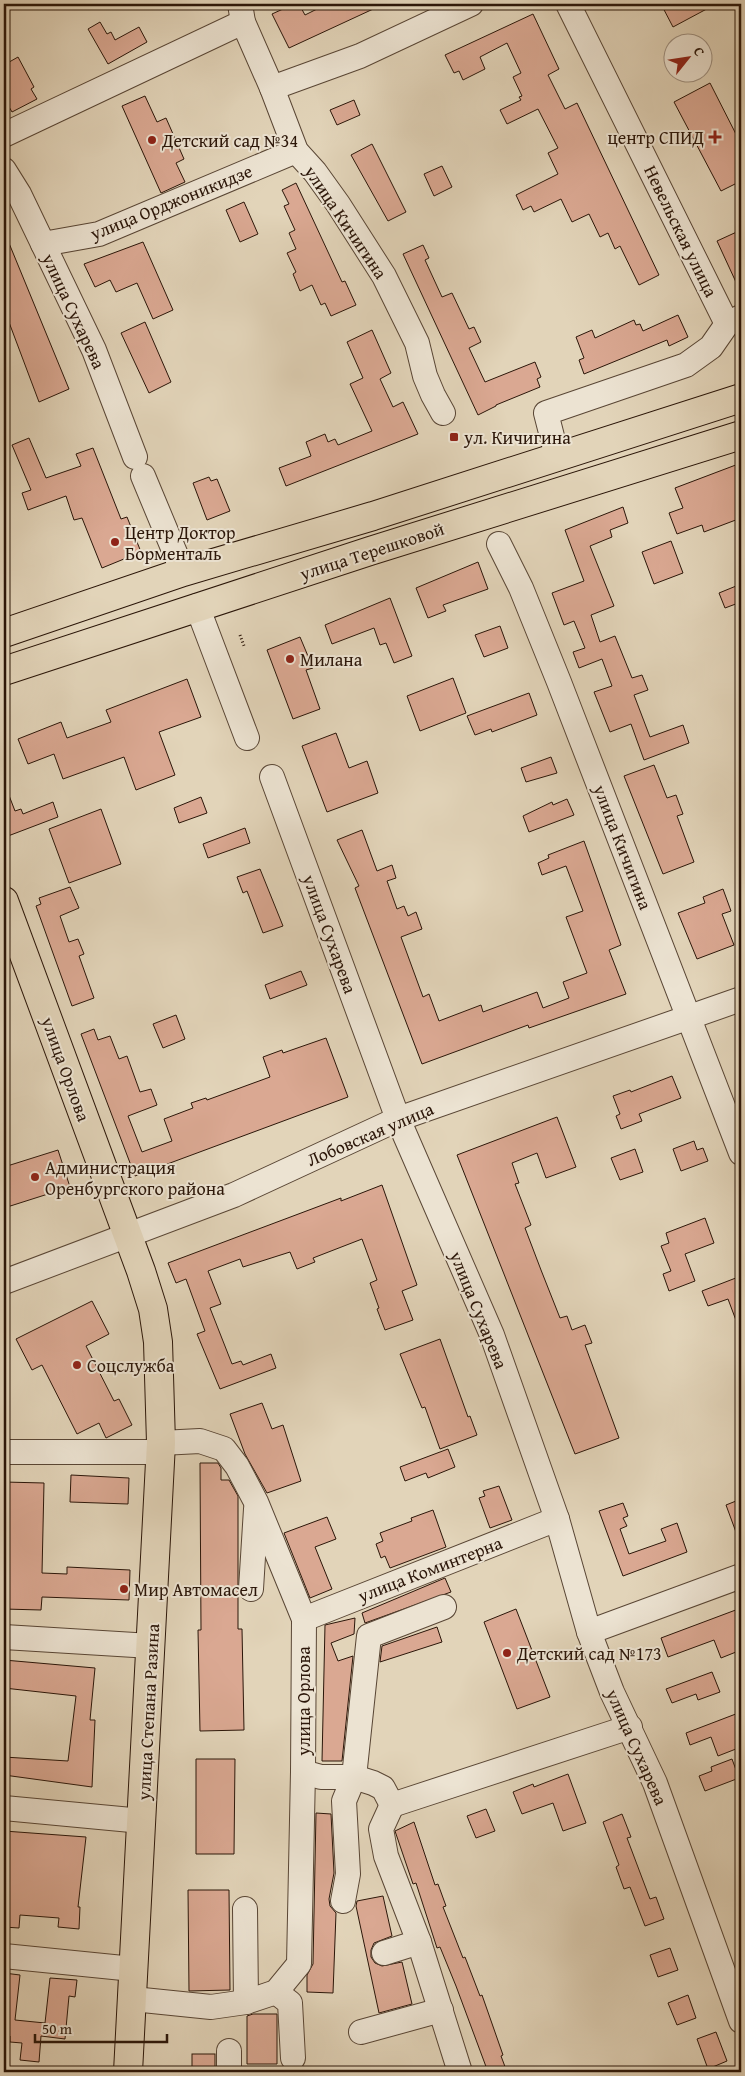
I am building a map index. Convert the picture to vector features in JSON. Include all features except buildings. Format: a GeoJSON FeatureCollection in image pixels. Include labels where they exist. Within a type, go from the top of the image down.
{"type":"FeatureCollection","features":[{"type":"Feature","properties":{"kind":"main road","name":"улица Терешковой"},"geometry":{"type":"LineString","coordinates":[[4,633],[183,572],[374,516],[741,398]]}},
{"type":"Feature","properties":{"kind":"main road","name":"улица Терешковой"},"geometry":{"type":"LineString","coordinates":[[4,671],[197,606],[741,435]]}},
{"type":"Feature","properties":{"kind":"main road","name":"улица Орлова"},"geometry":{"type":"LineString","coordinates":[[4,901],[129,1236]]}},
{"type":"Feature","properties":{"kind":"main road","name":"улица Степана Разина"},"geometry":{"type":"LineString","coordinates":[[128,2072],[160,1447],[158,1342],[153,1309],[129,1236]]}},
{"type":"Feature","properties":{"kind":"street"},"geometry":{"type":"LineString","coordinates":[[272,88],[360,56],[471,4]]}},
{"type":"Feature","properties":{"kind":"street","name":"Невельская улица"},"geometry":{"type":"LineString","coordinates":[[568,4],[734,321]]}},
{"type":"Feature","properties":{"kind":"street"},"geometry":{"type":"LineString","coordinates":[[4,135],[242,13]]}},
{"type":"Feature","properties":{"kind":"street","name":"улица Кичигина"},"geometry":{"type":"LineString","coordinates":[[242,13],[296,151],[338,204],[384,276],[417,343],[432,395],[443,412]]}},
{"type":"Feature","properties":{"kind":"street","name":"улица Орджоникидзе"},"geometry":{"type":"LineString","coordinates":[[43,244],[99,234],[296,151]]}},
{"type":"Feature","properties":{"kind":"street","name":"улица Сухарева"},"geometry":{"type":"LineString","coordinates":[[4,170],[11,197],[43,244],[94,350],[183,572]]}},
{"type":"Feature","properties":{"kind":"street"},"geometry":{"type":"LineString","coordinates":[[557,456],[546,414],[686,365],[711,347],[734,321]]}},
{"type":"Feature","properties":{"kind":"street","name":"улица Кичигина"},"geometry":{"type":"LineString","coordinates":[[499,544],[521,588],[545,648],[741,1153]]}},
{"type":"Feature","properties":{"kind":"street"},"geometry":{"type":"LineString","coordinates":[[197,606],[247,738]]}},
{"type":"Feature","properties":{"kind":"street","name":"улица Сухарева"},"geometry":{"type":"LineString","coordinates":[[272,776],[398,1119],[492,1335],[557,1519],[589,1632],[612,1692],[655,1783],[741,2022]]}},
{"type":"Feature","properties":{"kind":"street","name":"Лобовская улица"},"geometry":{"type":"LineString","coordinates":[[4,1282],[234,1195],[398,1119],[543,1067],[690,1019],[741,999]]}},
{"type":"Feature","properties":{"kind":"street","name":"улица Орлова"},"geometry":{"type":"LineString","coordinates":[[4,1452],[160,1447],[200,1441],[224,1449],[237,1466],[256,1502],[304,1619],[303,1772],[321,1777],[354,1777],[383,1788],[392,1805]]}},
{"type":"Feature","properties":{"kind":"street"},"geometry":{"type":"LineString","coordinates":[[251,1589],[256,1502]]}},
{"type":"Feature","properties":{"kind":"street","name":"улица Коминтерна"},"geometry":{"type":"LineString","coordinates":[[304,1619],[557,1519]]}},
{"type":"Feature","properties":{"kind":"street"},"geometry":{"type":"LineString","coordinates":[[589,1632],[741,1576]]}},
{"type":"Feature","properties":{"kind":"street"},"geometry":{"type":"LineString","coordinates":[[343,1901],[348,1874],[344,1801],[354,1777],[369,1636],[444,1607]]}},
{"type":"Feature","properties":{"kind":"street"},"geometry":{"type":"LineString","coordinates":[[4,1637],[151,1646]]}},
{"type":"Feature","properties":{"kind":"street"},"geometry":{"type":"LineString","coordinates":[[460,2072],[419,1942],[386,1856],[381,1829],[392,1805],[630,1727]]}},
{"type":"Feature","properties":{"kind":"street"},"geometry":{"type":"LineString","coordinates":[[133,1999],[212,2007],[246,2002],[276,1992],[299,1964],[303,1772]]}},
{"type":"Feature","properties":{"kind":"street"},"geometry":{"type":"LineString","coordinates":[[4,1808],[142,1821]]}},
{"type":"Feature","properties":{"kind":"street"},"geometry":{"type":"LineString","coordinates":[[245,1909],[246,2002]]}},
{"type":"Feature","properties":{"kind":"street"},"geometry":{"type":"LineString","coordinates":[[384,1953],[419,1942]]}},
{"type":"Feature","properties":{"kind":"street"},"geometry":{"type":"LineString","coordinates":[[4,1956],[133,1969]]}},
{"type":"Feature","properties":{"kind":"street"},"geometry":{"type":"LineString","coordinates":[[276,1992],[290,2003],[293,2058]]}},
{"type":"Feature","properties":{"kind":"street"},"geometry":{"type":"LineString","coordinates":[[360,2032],[441,2010]]}},
{"type":"Feature","properties":{"kind":"path"},"geometry":{"type":"LineString","coordinates":[[240,635],[244,646]]}},
{"type":"Feature","properties":{"kind":"place","name":"центр СПИД"},"geometry":{"type":"Point","coordinates":[715,137]}},
{"type":"Feature","properties":{"kind":"place","name":"Детский сад №34"},"geometry":{"type":"Point","coordinates":[152,140]}},
{"type":"Feature","properties":{"kind":"place","name":"ул. Кичигина"},"geometry":{"type":"Point","coordinates":[454,437]}},
{"type":"Feature","properties":{"kind":"place","name":"Центр Доктор Борменталь"},"geometry":{"type":"Point","coordinates":[115,542]}},
{"type":"Feature","properties":{"kind":"place","name":"Милана"},"geometry":{"type":"Point","coordinates":[290,659]}},
{"type":"Feature","properties":{"kind":"place","name":"Администрация Оренбургского района"},"geometry":{"type":"Point","coordinates":[35,1177]}},
{"type":"Feature","properties":{"kind":"place","name":"Соцслужба"},"geometry":{"type":"Point","coordinates":[77,1365]}},
{"type":"Feature","properties":{"kind":"place","name":"Мир Автомасел"},"geometry":{"type":"Point","coordinates":[124,1589]}},
{"type":"Feature","properties":{"kind":"place","name":"Детский сад №173"},"geometry":{"type":"Point","coordinates":[507,1653]}}]}
